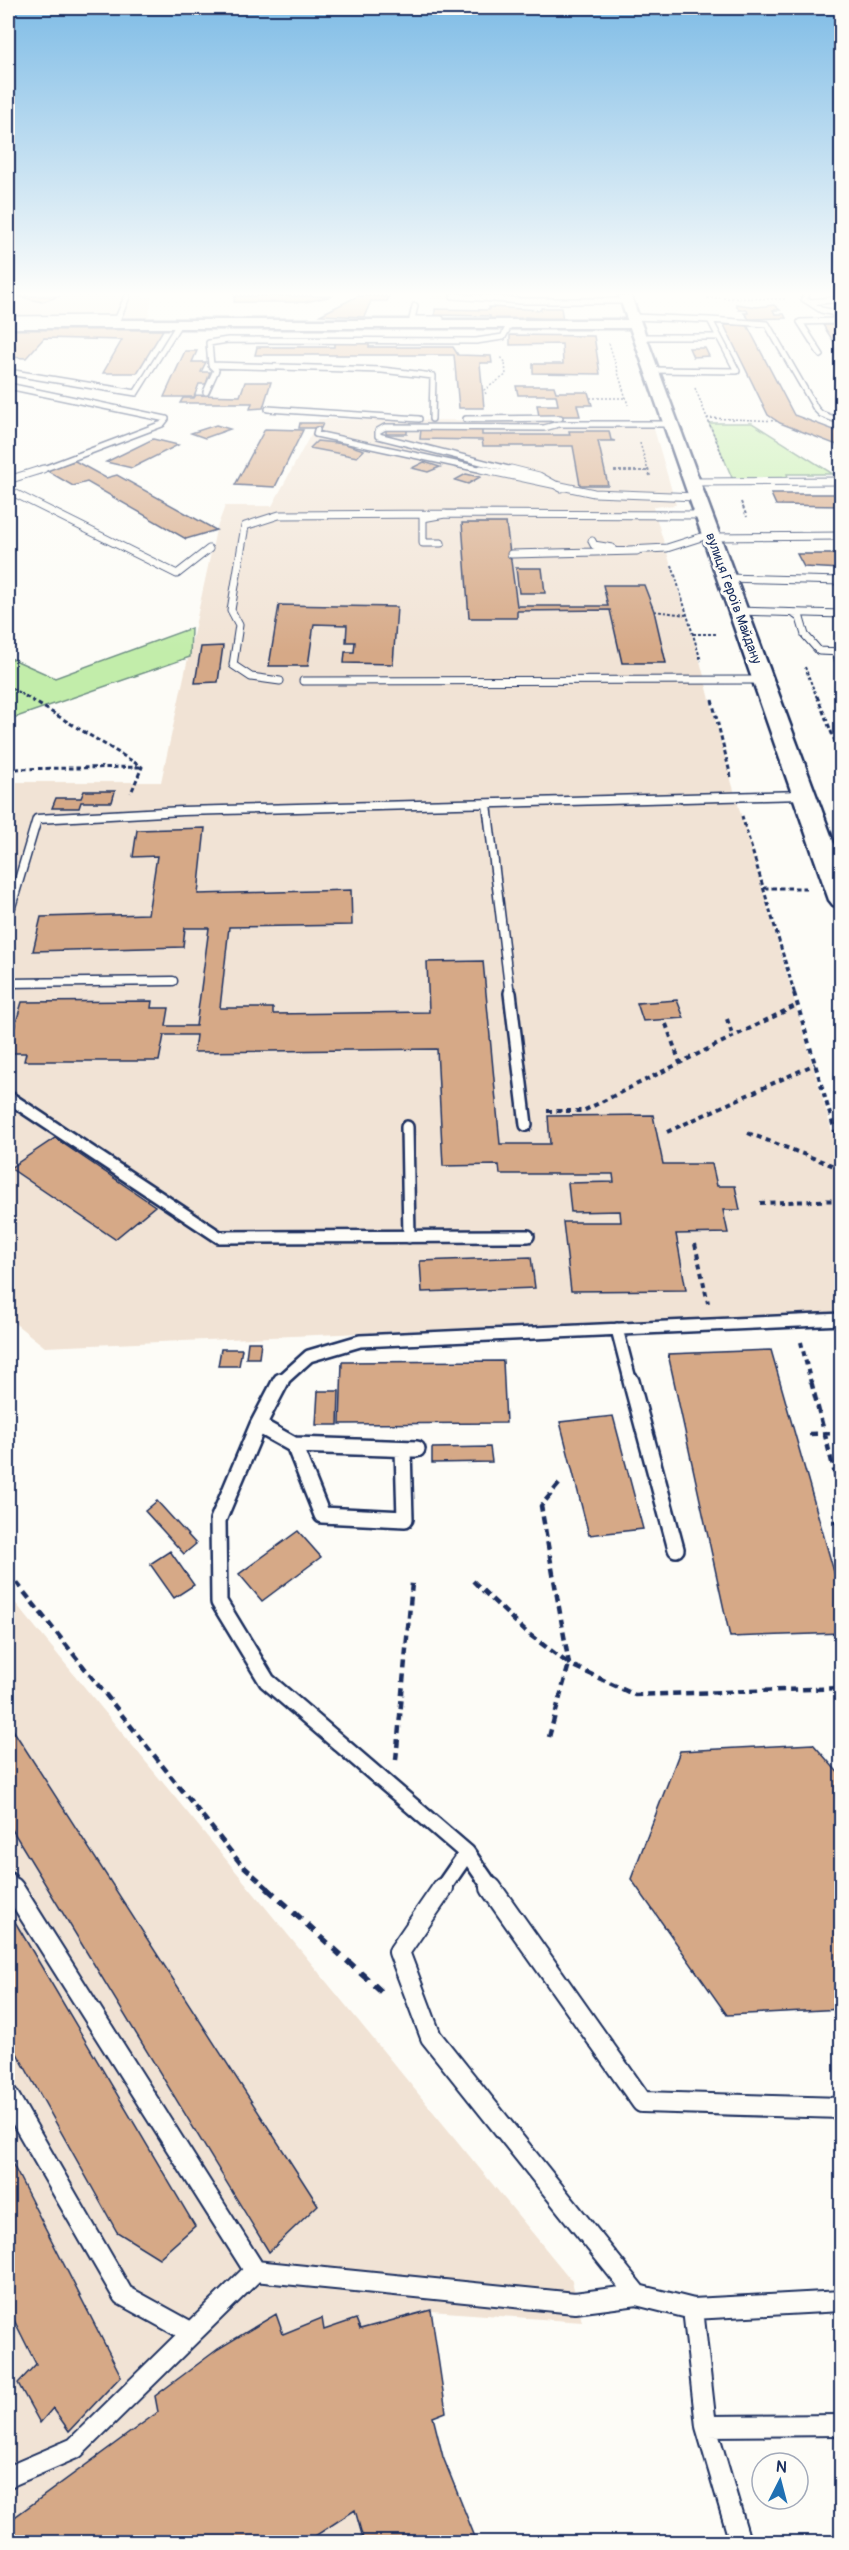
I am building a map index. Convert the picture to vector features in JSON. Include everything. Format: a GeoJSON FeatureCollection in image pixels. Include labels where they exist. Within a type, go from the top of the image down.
{"type":"FeatureCollection","features":[{"type":"Feature","properties":{"kind":"main road","name":"вулиця Героїв Майдану"},"geometry":{"type":"LineString","coordinates":[[667,415],[804,795],[828,850],[839,894]]}},
{"type":"Feature","properties":{"kind":"lane"},"geometry":{"type":"LineString","coordinates":[[8,480],[85,454],[162,424],[166,419],[147,415]]}},
{"type":"Feature","properties":{"kind":"lane"},"geometry":{"type":"LineString","coordinates":[[366,415],[442,419]]}},
{"type":"Feature","properties":{"kind":"lane"},"geometry":{"type":"LineString","coordinates":[[432,415],[432,419]]}},
{"type":"Feature","properties":{"kind":"lane"},"geometry":{"type":"LineString","coordinates":[[824,415],[842,422]]}},
{"type":"Feature","properties":{"kind":"lane"},"geometry":{"type":"LineString","coordinates":[[463,419],[597,418],[618,424]]}},
{"type":"Feature","properties":{"kind":"lane"},"geometry":{"type":"LineString","coordinates":[[561,488],[539,476],[378,436],[378,431],[384,427],[544,428],[559,424],[670,424]]}},
{"type":"Feature","properties":{"kind":"lane"},"geometry":{"type":"LineString","coordinates":[[317,430],[316,434],[561,488],[613,496],[697,498]]}},
{"type":"Feature","properties":{"kind":"lane"},"geometry":{"type":"LineString","coordinates":[[280,681],[251,677],[233,665],[239,625],[231,609],[244,526],[279,515],[445,514],[697,498],[842,481]]}},
{"type":"Feature","properties":{"kind":"lane"},"geometry":{"type":"LineString","coordinates":[[8,490],[177,574],[209,549]]}},
{"type":"Feature","properties":{"kind":"lane"},"geometry":{"type":"LineString","coordinates":[[441,543],[423,543],[423,518],[445,514]]}},
{"type":"Feature","properties":{"kind":"lane"},"geometry":{"type":"LineString","coordinates":[[511,554],[637,552],[667,548],[711,535],[842,536]]}},
{"type":"Feature","properties":{"kind":"lane"},"geometry":{"type":"LineString","coordinates":[[592,541],[594,545],[637,552]]}},
{"type":"Feature","properties":{"kind":"lane"},"geometry":{"type":"LineString","coordinates":[[727,578],[842,581]]}},
{"type":"Feature","properties":{"kind":"lane"},"geometry":{"type":"LineString","coordinates":[[738,611],[842,614]]}},
{"type":"Feature","properties":{"kind":"lane"},"geometry":{"type":"LineString","coordinates":[[793,613],[800,618],[805,635],[819,651],[838,652],[842,667]]}},
{"type":"Feature","properties":{"kind":"lane"},"geometry":{"type":"LineString","coordinates":[[303,681],[764,680]]}},
{"type":"Feature","properties":{"kind":"lane"},"geometry":{"type":"LineString","coordinates":[[8,917],[37,819],[134,814],[804,795]]}},
{"type":"Feature","properties":{"kind":"lane"},"geometry":{"type":"LineString","coordinates":[[487,804],[526,1125]]}},
{"type":"Feature","properties":{"kind":"lane"},"geometry":{"type":"LineString","coordinates":[[8,983],[173,981]]}},
{"type":"Feature","properties":{"kind":"lane"},"geometry":{"type":"LineString","coordinates":[[8,1097],[219,1236],[528,1236]]}},
{"type":"Feature","properties":{"kind":"lane"},"geometry":{"type":"LineString","coordinates":[[407,1127],[409,1237]]}},
{"type":"Feature","properties":{"kind":"lane"},"geometry":{"type":"LineString","coordinates":[[842,1319],[360,1341],[309,1356],[279,1383],[258,1425],[218,1520],[219,1602],[267,1681],[394,1787],[467,1852],[642,2102],[842,2108]]}},
{"type":"Feature","properties":{"kind":"lane"},"geometry":{"type":"LineString","coordinates":[[617,1329],[676,1549]]}},
{"type":"Feature","properties":{"kind":"lane"},"geometry":{"type":"LineString","coordinates":[[258,1425],[294,1444],[410,1449],[405,1519],[321,1515],[294,1444]]}},
{"type":"Feature","properties":{"kind":"lane"},"geometry":{"type":"LineString","coordinates":[[467,1852],[399,1952],[431,2037],[637,2295]]}},
{"type":"Feature","properties":{"kind":"lane"},"geometry":{"type":"LineString","coordinates":[[8,1880],[255,2271]]}},
{"type":"Feature","properties":{"kind":"lane"},"geometry":{"type":"LineString","coordinates":[[8,2096],[123,2295],[192,2333]]}},
{"type":"Feature","properties":{"kind":"lane"},"geometry":{"type":"LineString","coordinates":[[255,2271],[574,2303],[637,2295],[693,2309],[842,2301]]}},
{"type":"Feature","properties":{"kind":"lane"},"geometry":{"type":"LineString","coordinates":[[8,2477],[75,2448],[255,2271]]}},
{"type":"Feature","properties":{"kind":"lane"},"geometry":{"type":"LineString","coordinates":[[693,2309],[706,2426],[740,2542]]}},
{"type":"Feature","properties":{"kind":"lane"},"geometry":{"type":"LineString","coordinates":[[706,2426],[842,2425]]}},
{"type":"Feature","properties":{"kind":"path"},"geometry":{"type":"LineString","coordinates":[[632,415],[657,496]]}},
{"type":"Feature","properties":{"kind":"path"},"geometry":{"type":"LineString","coordinates":[[707,418],[778,421]]}},
{"type":"Feature","properties":{"kind":"path"},"geometry":{"type":"LineString","coordinates":[[631,471],[648,471]]}},
{"type":"Feature","properties":{"kind":"path"},"geometry":{"type":"LineString","coordinates":[[667,548],[707,681],[736,796],[842,1155]]}},
{"type":"Feature","properties":{"kind":"path"},"geometry":{"type":"LineString","coordinates":[[654,611],[686,615]]}},
{"type":"Feature","properties":{"kind":"path"},"geometry":{"type":"LineString","coordinates":[[8,685],[142,767]]}},
{"type":"Feature","properties":{"kind":"path"},"geometry":{"type":"LineString","coordinates":[[8,769],[142,767]]}},
{"type":"Feature","properties":{"kind":"path"},"geometry":{"type":"LineString","coordinates":[[134,814],[130,795],[142,767]]}},
{"type":"Feature","properties":{"kind":"path"},"geometry":{"type":"LineString","coordinates":[[764,888],[839,894]]}},
{"type":"Feature","properties":{"kind":"path"},"geometry":{"type":"LineString","coordinates":[[524,1111],[583,1111],[797,1005]]}},
{"type":"Feature","properties":{"kind":"path"},"geometry":{"type":"LineString","coordinates":[[727,1019],[733,1037]]}},
{"type":"Feature","properties":{"kind":"path"},"geometry":{"type":"LineString","coordinates":[[666,1024],[680,1063]]}},
{"type":"Feature","properties":{"kind":"path"},"geometry":{"type":"LineString","coordinates":[[667,1132],[815,1064]]}},
{"type":"Feature","properties":{"kind":"path"},"geometry":{"type":"LineString","coordinates":[[748,1133],[842,1169]]}},
{"type":"Feature","properties":{"kind":"path"},"geometry":{"type":"LineString","coordinates":[[760,1203],[842,1200]]}},
{"type":"Feature","properties":{"kind":"path"},"geometry":{"type":"LineString","coordinates":[[695,1244],[713,1324]]}},
{"type":"Feature","properties":{"kind":"path"},"geometry":{"type":"LineString","coordinates":[[796,1321],[842,1501]]}},
{"type":"Feature","properties":{"kind":"path"},"geometry":{"type":"LineString","coordinates":[[809,1434],[842,1433]]}},
{"type":"Feature","properties":{"kind":"path"},"geometry":{"type":"LineString","coordinates":[[837,1484],[842,1476]]}},
{"type":"Feature","properties":{"kind":"path"},"geometry":{"type":"LineString","coordinates":[[549,1737],[569,1664],[541,1506],[559,1484]]}},
{"type":"Feature","properties":{"kind":"path"},"geometry":{"type":"LineString","coordinates":[[832,1522],[842,1522]]}},
{"type":"Feature","properties":{"kind":"path"},"geometry":{"type":"LineString","coordinates":[[8,1572],[240,1863],[387,1997]]}},
{"type":"Feature","properties":{"kind":"path"},"geometry":{"type":"LineString","coordinates":[[473,1581],[526,1632],[569,1664],[635,1695],[842,1688]]}},
{"type":"Feature","properties":{"kind":"path"},"geometry":{"type":"LineString","coordinates":[[394,1787],[412,1584]]}},
{"type":"Feature","properties":{"kind":"shaded area"},"geometry":{"type":"Polygon","coordinates":[[[319,419],[652,422],[676,505],[653,507],[700,661],[731,780],[841,1163],[841,1312],[45,1347],[8,1318],[8,782],[161,782],[216,530],[225,506],[272,506],[319,419]]]}},
{"type":"Feature","properties":{"kind":"shaded area"},"geometry":{"type":"Polygon","coordinates":[[[8,1594],[572,2281],[582,2322],[431,2311],[446,2412],[433,2417],[443,2457],[477,2542],[8,2542],[8,1594]]]}},
{"type":"Feature","properties":{"kind":"green space"},"geometry":{"type":"Polygon","coordinates":[[[709,423],[752,423],[833,474],[787,474],[789,480],[733,480],[709,423]]]}},
{"type":"Feature","properties":{"kind":"green space"},"geometry":{"type":"Polygon","coordinates":[[[191,628],[190,657],[8,720],[8,657],[55,678],[191,628]]]}},
{"type":"Feature","properties":{"kind":"building"},"geometry":{"type":"Polygon","coordinates":[[[539,415],[580,416],[539,416],[539,415]]]}},
{"type":"Feature","properties":{"kind":"building"},"geometry":{"type":"Polygon","coordinates":[[[768,415],[794,415],[842,433],[842,447],[780,423],[768,415]]]}},
{"type":"Feature","properties":{"kind":"building"},"geometry":{"type":"Polygon","coordinates":[[[300,423],[323,423],[321,428],[299,428],[300,423]]]}},
{"type":"Feature","properties":{"kind":"building"},"geometry":{"type":"Polygon","coordinates":[[[216,425],[230,429],[205,438],[191,433],[216,425]]]}},
{"type":"Feature","properties":{"kind":"building"},"geometry":{"type":"Polygon","coordinates":[[[265,429],[303,430],[275,487],[235,485],[265,429]]]}},
{"type":"Feature","properties":{"kind":"building"},"geometry":{"type":"Polygon","coordinates":[[[421,429],[482,429],[482,435],[570,435],[569,431],[609,431],[611,440],[615,441],[598,441],[608,485],[580,485],[573,446],[483,446],[482,440],[420,439],[421,429]]]}},
{"type":"Feature","properties":{"kind":"building"},"geometry":{"type":"Polygon","coordinates":[[[386,430],[407,430],[407,434],[386,434],[386,430]]]}},
{"type":"Feature","properties":{"kind":"building"},"geometry":{"type":"Polygon","coordinates":[[[153,439],[178,445],[132,468],[106,462],[153,439]]]}},
{"type":"Feature","properties":{"kind":"building"},"geometry":{"type":"Polygon","coordinates":[[[317,441],[345,444],[364,450],[357,457],[310,448],[317,441]]]}},
{"type":"Feature","properties":{"kind":"building"},"geometry":{"type":"Polygon","coordinates":[[[75,461],[106,478],[117,475],[216,530],[186,539],[87,482],[73,486],[44,469],[75,461]]]}},
{"type":"Feature","properties":{"kind":"building"},"geometry":{"type":"Polygon","coordinates":[[[424,462],[440,467],[428,472],[412,468],[424,462]]]}},
{"type":"Feature","properties":{"kind":"building"},"geometry":{"type":"Polygon","coordinates":[[[466,474],[480,477],[468,484],[455,480],[466,474]]]}},
{"type":"Feature","properties":{"kind":"building"},"geometry":{"type":"Polygon","coordinates":[[[771,494],[842,494],[842,506],[776,505],[771,494]]]}},
{"type":"Feature","properties":{"kind":"building"},"geometry":{"type":"Polygon","coordinates":[[[462,523],[506,523],[517,606],[608,606],[603,585],[644,585],[654,611],[666,663],[622,663],[610,610],[517,611],[517,618],[469,618],[462,523]]]}},
{"type":"Feature","properties":{"kind":"building"},"geometry":{"type":"Polygon","coordinates":[[[797,554],[842,554],[842,569],[804,567],[797,554]]]}},
{"type":"Feature","properties":{"kind":"building"},"geometry":{"type":"Polygon","coordinates":[[[516,568],[542,568],[545,593],[519,593],[516,568]]]}},
{"type":"Feature","properties":{"kind":"building"},"geometry":{"type":"Polygon","coordinates":[[[279,605],[397,607],[393,664],[344,663],[345,652],[354,652],[355,642],[346,642],[347,625],[314,624],[308,666],[269,666],[279,605]]]}},
{"type":"Feature","properties":{"kind":"building"},"geometry":{"type":"Polygon","coordinates":[[[223,646],[218,682],[195,683],[201,647],[223,646]]]}},
{"type":"Feature","properties":{"kind":"building"},"geometry":{"type":"Polygon","coordinates":[[[84,791],[115,791],[112,802],[81,802],[79,808],[52,808],[56,798],[81,798],[84,791]]]}},
{"type":"Feature","properties":{"kind":"building"},"geometry":{"type":"Polygon","coordinates":[[[205,828],[198,894],[351,890],[352,925],[229,927],[220,1008],[273,1008],[273,1014],[429,1012],[427,962],[483,961],[500,1144],[550,1144],[548,1116],[653,1115],[663,1164],[712,1164],[717,1186],[735,1186],[740,1210],[723,1210],[728,1233],[676,1234],[686,1290],[571,1291],[563,1222],[621,1222],[620,1211],[571,1212],[568,1183],[614,1182],[613,1174],[500,1174],[499,1165],[443,1166],[437,1049],[194,1052],[196,1035],[164,1035],[159,1061],[24,1061],[26,1053],[8,1053],[8,1039],[11,1039],[22,1002],[152,1001],[151,1008],[169,1008],[166,1026],[196,1026],[209,928],[185,928],[183,947],[33,951],[41,917],[148,914],[157,856],[133,857],[137,830],[205,828]]]}},
{"type":"Feature","properties":{"kind":"building"},"geometry":{"type":"Polygon","coordinates":[[[677,1000],[684,1018],[643,1021],[637,1003],[677,1000]]]}},
{"type":"Feature","properties":{"kind":"building"},"geometry":{"type":"Polygon","coordinates":[[[55,1138],[155,1206],[115,1239],[10,1168],[55,1138]]]}},
{"type":"Feature","properties":{"kind":"building"},"geometry":{"type":"Polygon","coordinates":[[[531,1257],[535,1288],[422,1292],[420,1261],[531,1257]]]}},
{"type":"Feature","properties":{"kind":"building"},"geometry":{"type":"Polygon","coordinates":[[[248,1342],[261,1342],[259,1358],[246,1358],[248,1342]]]}},
{"type":"Feature","properties":{"kind":"building"},"geometry":{"type":"Polygon","coordinates":[[[221,1349],[242,1349],[239,1366],[218,1366],[221,1349]]]}},
{"type":"Feature","properties":{"kind":"building"},"geometry":{"type":"Polygon","coordinates":[[[771,1350],[842,1600],[842,1633],[730,1637],[668,1354],[771,1350]]]}},
{"type":"Feature","properties":{"kind":"building"},"geometry":{"type":"Polygon","coordinates":[[[503,1361],[506,1423],[340,1424],[342,1362],[503,1361]]]}},
{"type":"Feature","properties":{"kind":"building"},"geometry":{"type":"Polygon","coordinates":[[[318,1391],[339,1391],[338,1425],[316,1425],[318,1391]]]}},
{"type":"Feature","properties":{"kind":"building"},"geometry":{"type":"Polygon","coordinates":[[[613,1416],[643,1529],[589,1535],[560,1422],[613,1416]]]}},
{"type":"Feature","properties":{"kind":"building"},"geometry":{"type":"Polygon","coordinates":[[[490,1447],[492,1462],[432,1463],[432,1448],[490,1447]]]}},
{"type":"Feature","properties":{"kind":"building"},"geometry":{"type":"Polygon","coordinates":[[[157,1501],[196,1544],[184,1554],[145,1511],[157,1501]]]}},
{"type":"Feature","properties":{"kind":"building"},"geometry":{"type":"Polygon","coordinates":[[[298,1531],[321,1557],[262,1601],[239,1574],[298,1531]]]}},
{"type":"Feature","properties":{"kind":"building"},"geometry":{"type":"Polygon","coordinates":[[[170,1551],[194,1585],[174,1598],[150,1564],[170,1551]]]}},
{"type":"Feature","properties":{"kind":"building"},"geometry":{"type":"Polygon","coordinates":[[[8,1722],[318,2205],[269,2252],[8,1823],[8,1722]]]}},
{"type":"Feature","properties":{"kind":"building"},"geometry":{"type":"Polygon","coordinates":[[[813,1744],[842,1777],[842,2009],[727,2015],[631,1879],[680,1751],[813,1744]]]}},
{"type":"Feature","properties":{"kind":"building"},"geometry":{"type":"Polygon","coordinates":[[[8,1910],[195,2226],[159,2258],[117,2232],[8,2037],[8,1910]]]}},
{"type":"Feature","properties":{"kind":"building"},"geometry":{"type":"Polygon","coordinates":[[[8,2155],[121,2376],[69,2431],[53,2408],[40,2423],[18,2383],[36,2364],[8,2308],[8,2155]]]}},
{"type":"Feature","properties":{"kind":"building"},"geometry":{"type":"Polygon","coordinates":[[[431,2310],[446,2412],[433,2417],[443,2457],[477,2542],[364,2542],[355,2510],[306,2542],[8,2542],[8,2522],[158,2412],[155,2396],[218,2349],[276,2314],[283,2334],[322,2318],[324,2330],[356,2319],[360,2329],[431,2310]]]}}]}
